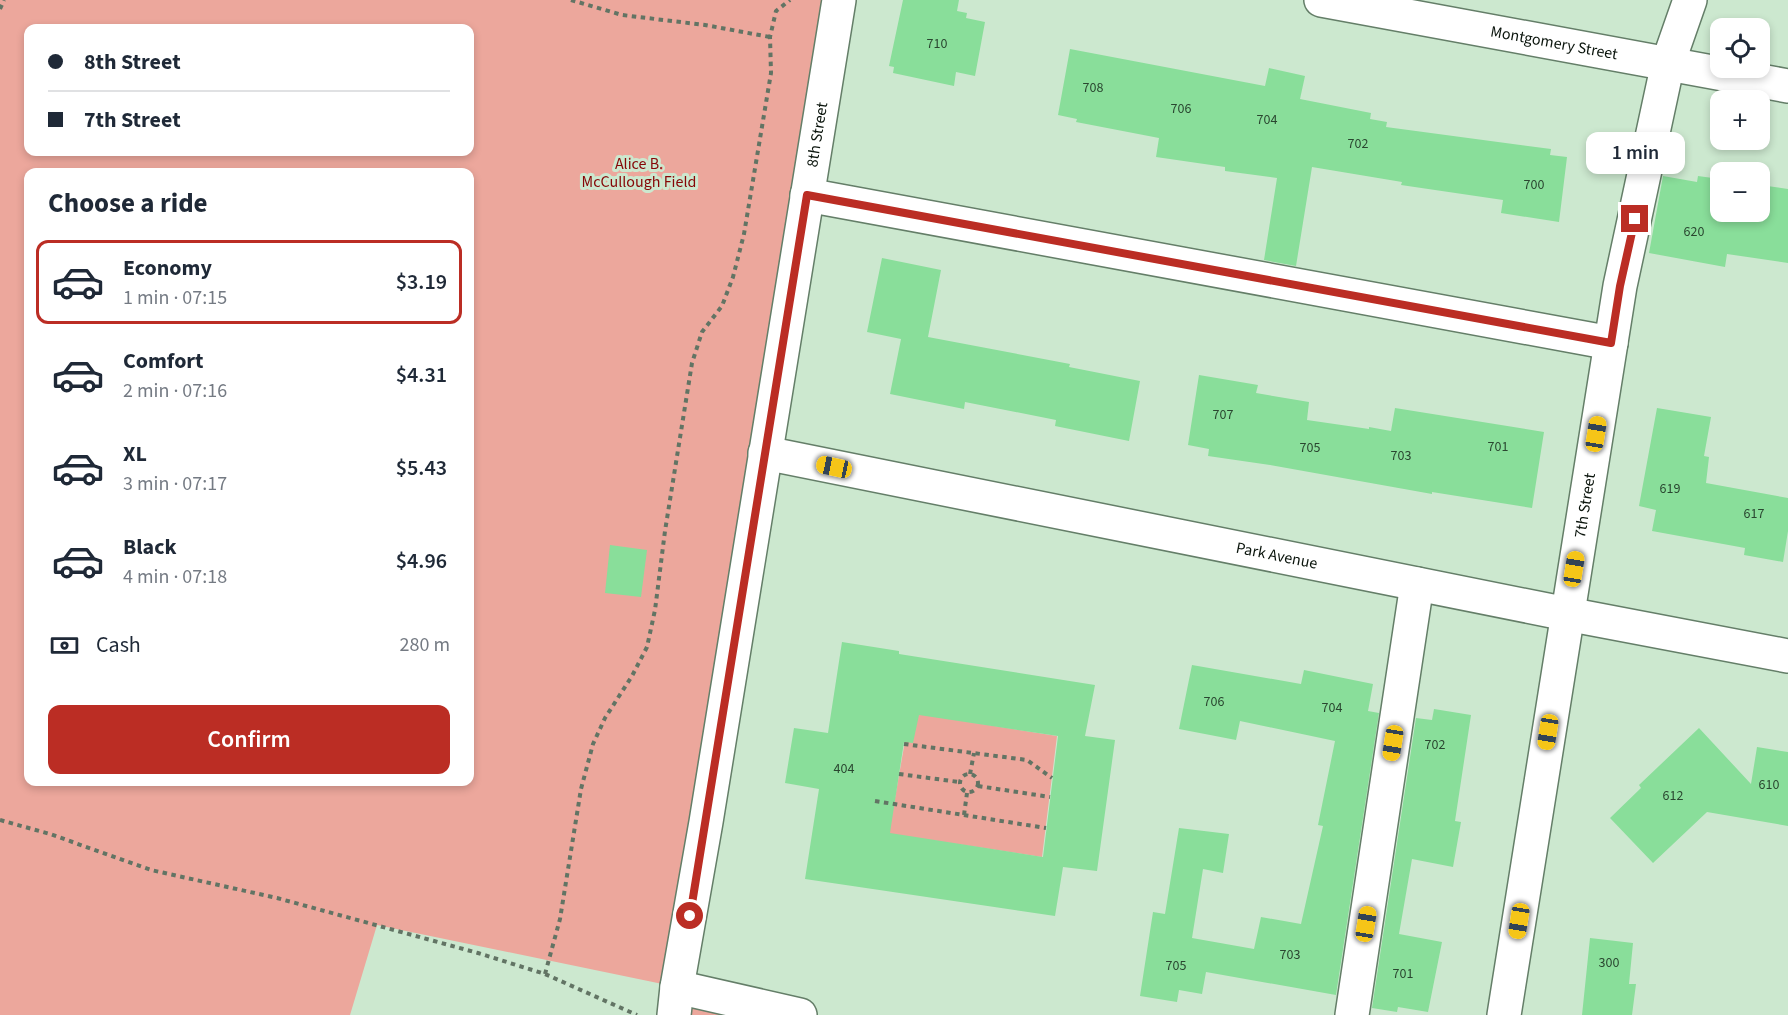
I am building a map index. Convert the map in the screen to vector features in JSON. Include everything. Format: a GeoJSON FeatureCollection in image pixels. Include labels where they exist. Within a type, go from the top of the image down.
{"type":"FeatureCollection","features":[{"type":"Feature","properties":{"kind":"street","name":"8th Street"},"geometry":{"type":"LineString","coordinates":[[676,1001],[839,0]]}},
{"type":"Feature","properties":{"kind":"street","name":"Montgomery Street"},"geometry":{"type":"LineString","coordinates":[[1322,0],[1788,86]]}},
{"type":"Feature","properties":{"kind":"street","name":"7th Street"},"geometry":{"type":"LineString","coordinates":[[1504,1015],[1620,286],[1668,63],[1690,0]]}},
{"type":"Feature","properties":{"kind":"street"},"geometry":{"type":"LineString","coordinates":[[807,195],[1611,343]]}},
{"type":"Feature","properties":{"kind":"street","name":"Park Avenue"},"geometry":{"type":"LineString","coordinates":[[765,453],[1567,614],[1788,656]]}},
{"type":"Feature","properties":{"kind":"street"},"geometry":{"type":"LineString","coordinates":[[1352,1015],[1418,584]]}},
{"type":"Feature","properties":{"kind":"street"},"geometry":{"type":"LineString","coordinates":[[676,1001],[800,1015]]}},
{"type":"Feature","properties":{"kind":"path"},"geometry":{"type":"LineString","coordinates":[[0,9],[4,0]]}},
{"type":"Feature","properties":{"kind":"path"},"geometry":{"type":"LineString","coordinates":[[571,0],[622,15],[705,25],[770,37]]}},
{"type":"Feature","properties":{"kind":"path"},"geometry":{"type":"LineString","coordinates":[[545,974],[560,919],[581,789],[593,744],[605,718],[632,676],[647,647],[656,610],[665,531],[692,363],[702,332],[722,306],[734,277],[744,234],[771,73],[770,37],[776,11],[790,0]]}},
{"type":"Feature","properties":{"kind":"path"},"geometry":{"type":"LineString","coordinates":[[904,744],[1027,760],[1052,778]]}},
{"type":"Feature","properties":{"kind":"path"},"geometry":{"type":"LineString","coordinates":[[970,774],[974,753]]}},
{"type":"Feature","properties":{"kind":"path"},"geometry":{"type":"LineString","coordinates":[[899,774],[959,782]]}},
{"type":"Feature","properties":{"kind":"path"},"geometry":{"type":"LineString","coordinates":[[970,774],[977,779],[978,786],[975,791],[967,793],[961,789],[959,782],[964,775],[970,774]]}},
{"type":"Feature","properties":{"kind":"path"},"geometry":{"type":"LineString","coordinates":[[978,786],[1050,797]]}},
{"type":"Feature","properties":{"kind":"path"},"geometry":{"type":"LineString","coordinates":[[964,815],[967,793]]}},
{"type":"Feature","properties":{"kind":"path"},"geometry":{"type":"LineString","coordinates":[[875,801],[1046,828]]}},
{"type":"Feature","properties":{"kind":"path"},"geometry":{"type":"LineString","coordinates":[[0,819],[51,834],[151,870],[277,898],[478,953],[545,974],[636,1015]]}},
{"type":"Feature","properties":{"kind":"green space","name":"Alice B. McCullough Field"},"geometry":{"type":"Polygon","coordinates":[[[0,0],[839,0],[677,987],[377,925],[350,1015],[0,1015],[0,0]]]}},
{"type":"Feature","properties":{"kind":"green space"},"geometry":{"type":"Polygon","coordinates":[[[919,714],[1057,736],[1042,857],[871,831],[895,798],[905,741],[919,714]]]}},
{"type":"Feature","properties":{"kind":"green space"},"geometry":{"type":"Polygon","coordinates":[[[677,987],[800,1015],[673,1015],[677,987]]]}},
{"type":"Feature","properties":{"kind":"building"},"geometry":{"type":"Polygon","coordinates":[[[903,0],[959,0],[957,11],[967,13],[966,18],[985,22],[975,76],[956,72],[954,86],[893,73],[894,67],[889,66],[903,0]]]}},
{"type":"Feature","properties":{"kind":"building"},"geometry":{"type":"Polygon","coordinates":[[[1070,49],[1265,86],[1269,68],[1305,76],[1300,99],[1371,113],[1370,119],[1387,122],[1386,127],[1551,149],[1550,155],[1567,157],[1559,222],[1501,213],[1503,200],[1401,185],[1402,182],[1312,167],[1296,266],[1264,260],[1277,178],[1225,171],[1225,167],[1156,157],[1159,138],[1076,122],[1077,119],[1058,115],[1070,49]]]}},
{"type":"Feature","properties":{"kind":"building"},"geometry":{"type":"Polygon","coordinates":[[[1663,176],[1697,182],[1698,176],[1710,178],[1710,222],[1770,222],[1770,186],[1788,189],[1788,263],[1727,254],[1725,267],[1649,253],[1663,176]]]}},
{"type":"Feature","properties":{"kind":"building"},"geometry":{"type":"Polygon","coordinates":[[[882,258],[941,270],[928,337],[1070,364],[1069,367],[1140,381],[1129,441],[1055,426],[1056,420],[965,402],[964,409],[890,394],[901,339],[867,332],[882,258]]]}},
{"type":"Feature","properties":{"kind":"building"},"geometry":{"type":"Polygon","coordinates":[[[1199,375],[1258,385],[1256,393],[1309,402],[1307,420],[1391,431],[1395,408],[1544,432],[1532,508],[1432,492],[1432,494],[1208,456],[1209,449],[1188,445],[1199,375]]]}},
{"type":"Feature","properties":{"kind":"building"},"geometry":{"type":"Polygon","coordinates":[[[1657,408],[1711,417],[1704,456],[1709,457],[1706,483],[1788,498],[1788,531],[1783,562],[1744,555],[1745,548],[1652,531],[1656,510],[1639,506],[1657,408]]]}},
{"type":"Feature","properties":{"kind":"building"},"geometry":{"type":"Polygon","coordinates":[[[610,545],[647,550],[641,597],[605,593],[610,545]]]}},
{"type":"Feature","properties":{"kind":"building"},"geometry":{"type":"Polygon","coordinates":[[[842,642],[899,651],[899,654],[1095,685],[1085,736],[1115,740],[1097,871],[1063,867],[1055,916],[805,879],[819,789],[785,783],[794,728],[828,733],[842,642]],[[919,715],[913,743],[904,742],[890,833],[1043,857],[1058,736],[919,715]]]}},
{"type":"Feature","properties":{"kind":"building"},"geometry":{"type":"Polygon","coordinates":[[[1192,665],[1301,684],[1304,670],[1373,684],[1368,711],[1379,713],[1336,995],[1206,972],[1202,994],[1179,990],[1177,1002],[1140,996],[1153,912],[1165,914],[1179,828],[1229,834],[1223,873],[1203,869],[1192,938],[1254,949],[1261,917],[1301,924],[1323,826],[1318,825],[1335,741],[1240,721],[1236,740],[1179,729],[1192,665]]]}},
{"type":"Feature","properties":{"kind":"building"},"geometry":{"type":"Polygon","coordinates":[[[1434,709],[1471,715],[1455,821],[1461,822],[1453,867],[1412,859],[1399,934],[1442,942],[1428,1012],[1398,1007],[1397,1012],[1372,1008],[1416,718],[1432,720],[1434,709]]]}},
{"type":"Feature","properties":{"kind":"building"},"geometry":{"type":"Polygon","coordinates":[[[1699,728],[1751,784],[1757,747],[1788,752],[1788,826],[1707,812],[1653,863],[1610,818],[1641,788],[1639,785],[1699,728]]]}},
{"type":"Feature","properties":{"kind":"building"},"geometry":{"type":"Polygon","coordinates":[[[1590,938],[1633,943],[1629,984],[1636,984],[1632,1015],[1582,1015],[1590,938]]]}},
{"type":"Feature","properties":{"kind":"route"},"geometry":{"type":"LineString","coordinates":[[690,916],[807,195],[1611,343],[1620,286],[1635,219]]}}]}
